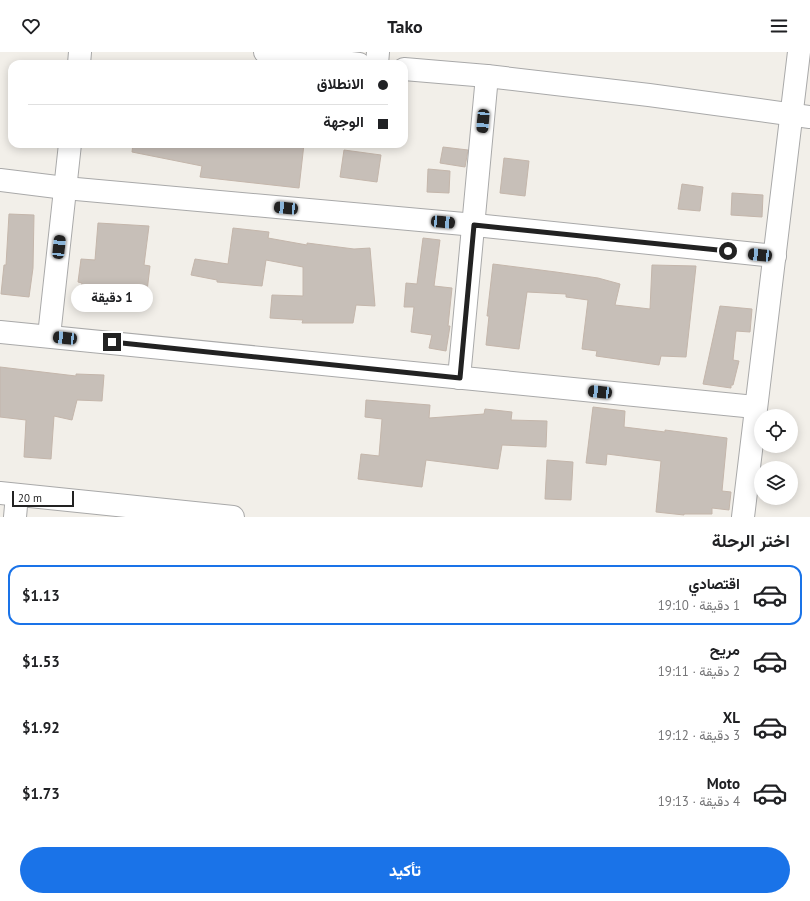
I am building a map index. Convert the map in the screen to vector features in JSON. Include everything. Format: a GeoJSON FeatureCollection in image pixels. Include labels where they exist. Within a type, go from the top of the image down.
{"type":"FeatureCollection","features":[{"type":"Feature","properties":{"kind":"street"},"geometry":{"type":"LineString","coordinates":[[265,52],[328,60]]}},
{"type":"Feature","properties":{"kind":"street"},"geometry":{"type":"LineString","coordinates":[[743,517],[755,407],[775,256],[801,116],[799,52]]}},
{"type":"Feature","properties":{"kind":"street"},"geometry":{"type":"LineString","coordinates":[[408,69],[487,76],[649,95],[801,116]]}},
{"type":"Feature","properties":{"kind":"street"},"geometry":{"type":"LineString","coordinates":[[460,378],[487,76]]}},
{"type":"Feature","properties":{"kind":"street"},"geometry":{"type":"LineString","coordinates":[[49,336],[70,148]]}},
{"type":"Feature","properties":{"kind":"street"},"geometry":{"type":"LineString","coordinates":[[0,180],[65,188],[474,225],[775,256]]}},
{"type":"Feature","properties":{"kind":"street"},"geometry":{"type":"LineString","coordinates":[[0,332],[755,407]]}},
{"type":"Feature","properties":{"kind":"street"},"geometry":{"type":"LineString","coordinates":[[14,517],[8,494],[233,517]]}},
{"type":"Feature","properties":{"kind":"building"},"geometry":{"type":"Polygon","coordinates":[[[443,147],[468,150],[465,167],[440,163],[443,147]]]}},
{"type":"Feature","properties":{"kind":"building"},"geometry":{"type":"Polygon","coordinates":[[[132,148],[304,148],[299,188],[200,177],[202,166],[132,152],[132,148]]]}},
{"type":"Feature","properties":{"kind":"building"},"geometry":{"type":"Polygon","coordinates":[[[344,150],[381,155],[377,182],[340,177],[344,150]]]}},
{"type":"Feature","properties":{"kind":"building"},"geometry":{"type":"Polygon","coordinates":[[[504,158],[529,161],[525,196],[500,193],[504,158]]]}},
{"type":"Feature","properties":{"kind":"building"},"geometry":{"type":"Polygon","coordinates":[[[428,169],[450,171],[449,193],[427,192],[428,169]]]}},
{"type":"Feature","properties":{"kind":"building"},"geometry":{"type":"Polygon","coordinates":[[[682,184],[703,187],[700,211],[678,209],[682,184]]]}},
{"type":"Feature","properties":{"kind":"building"},"geometry":{"type":"Polygon","coordinates":[[[732,193],[763,195],[762,217],[731,215],[732,193]]]}},
{"type":"Feature","properties":{"kind":"building"},"geometry":{"type":"Polygon","coordinates":[[[9,214],[34,215],[33,268],[29,297],[1,294],[4,265],[6,265],[9,214]]]}},
{"type":"Feature","properties":{"kind":"building"},"geometry":{"type":"Polygon","coordinates":[[[98,223],[149,226],[144,265],[150,266],[145,308],[78,301],[82,283],[78,282],[81,259],[95,260],[98,223]]]}},
{"type":"Feature","properties":{"kind":"building"},"geometry":{"type":"Polygon","coordinates":[[[233,228],[269,232],[268,238],[307,245],[307,243],[354,249],[370,248],[375,306],[356,305],[353,323],[302,323],[303,320],[270,318],[272,295],[303,296],[303,267],[266,260],[262,286],[217,282],[217,280],[191,275],[195,259],[228,264],[233,228]]]}},
{"type":"Feature","properties":{"kind":"building"},"geometry":{"type":"Polygon","coordinates":[[[423,238],[440,240],[434,286],[452,288],[448,326],[450,326],[446,351],[429,348],[432,335],[411,332],[414,307],[404,307],[406,283],[417,284],[423,238]]]}},
{"type":"Feature","properties":{"kind":"building"},"geometry":{"type":"Polygon","coordinates":[[[493,264],[598,278],[620,284],[615,305],[650,309],[652,265],[696,266],[686,357],[661,356],[659,365],[596,356],[597,351],[582,349],[588,300],[566,297],[566,294],[527,292],[519,349],[486,345],[489,316],[487,316],[493,264]]]}},
{"type":"Feature","properties":{"kind":"building"},"geometry":{"type":"Polygon","coordinates":[[[720,306],[752,309],[750,332],[736,331],[733,360],[739,361],[731,388],[703,384],[720,306]]]}},
{"type":"Feature","properties":{"kind":"building"},"geometry":{"type":"Polygon","coordinates":[[[0,367],[76,376],[76,374],[104,375],[102,401],[77,400],[72,420],[54,416],[51,459],[24,457],[26,420],[0,417],[0,367]]]}},
{"type":"Feature","properties":{"kind":"building"},"geometry":{"type":"Polygon","coordinates":[[[366,400],[430,405],[429,418],[484,414],[485,409],[512,412],[511,420],[547,421],[546,447],[502,445],[498,469],[426,460],[422,487],[358,479],[361,454],[379,456],[382,419],[365,417],[366,400]]]}},
{"type":"Feature","properties":{"kind":"building"},"geometry":{"type":"Polygon","coordinates":[[[593,407],[625,411],[624,427],[665,432],[665,430],[727,438],[722,491],[731,492],[729,510],[712,508],[712,514],[684,515],[656,512],[661,461],[607,454],[606,465],[586,463],[593,407]]]}},
{"type":"Feature","properties":{"kind":"building"},"geometry":{"type":"Polygon","coordinates":[[[547,460],[573,462],[571,500],[545,499],[547,460]]]}},
{"type":"Feature","properties":{"kind":"route"},"geometry":{"type":"LineString","coordinates":[[112,342],[460,378],[474,225],[728,251]]}}]}
